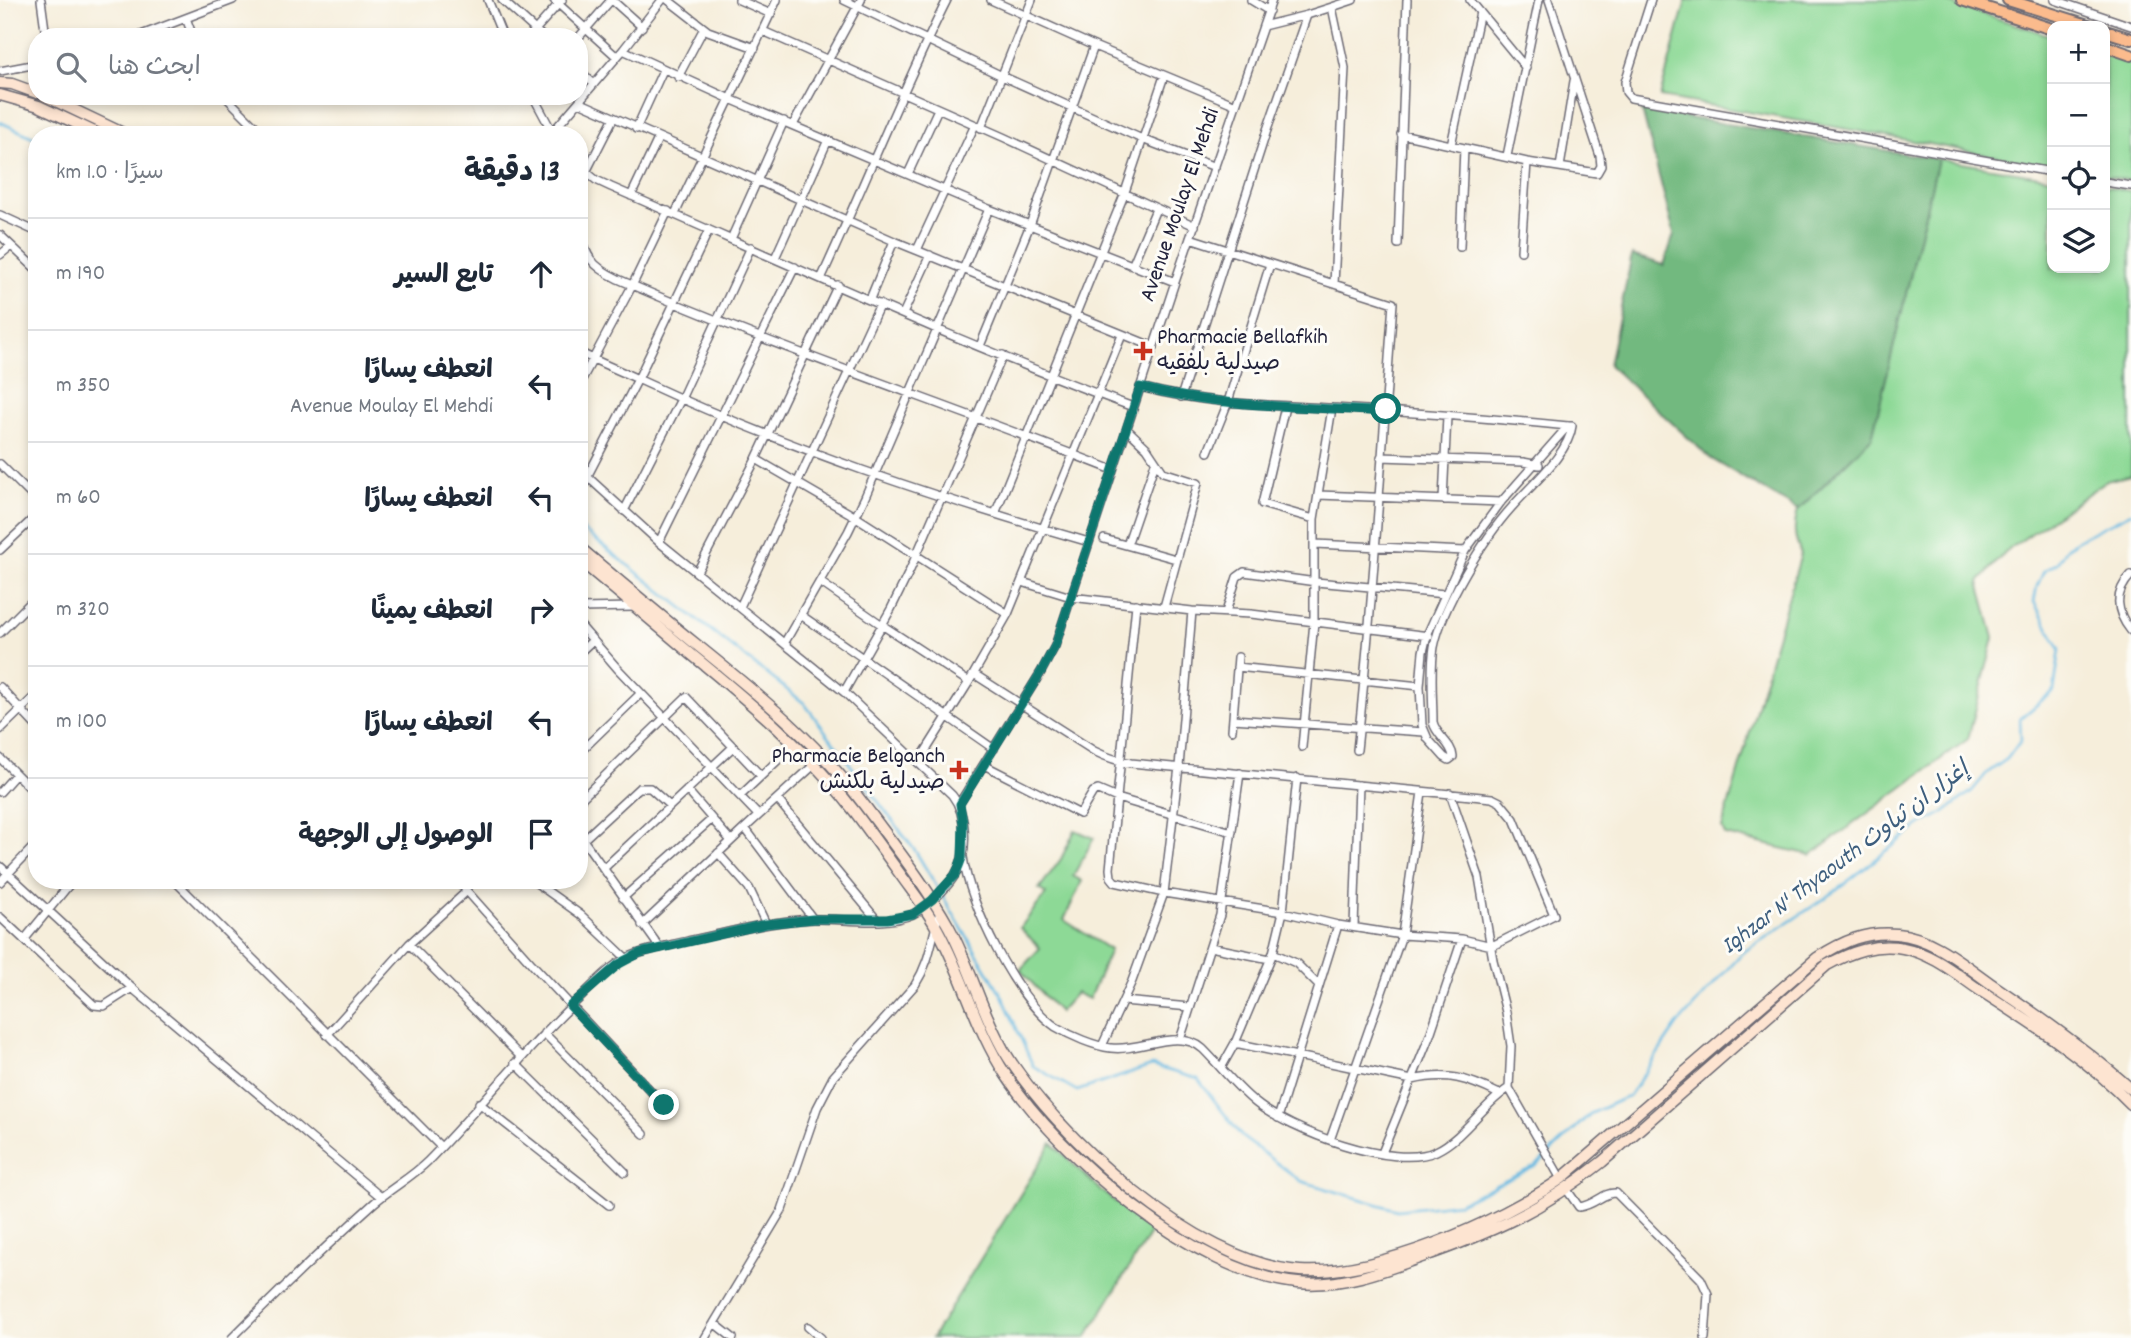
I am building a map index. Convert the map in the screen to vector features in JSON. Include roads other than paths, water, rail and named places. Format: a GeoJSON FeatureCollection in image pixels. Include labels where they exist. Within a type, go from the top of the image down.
{"type":"FeatureCollection","features":[{"type":"Feature","properties":{"kind":"main road"},"geometry":{"type":"LineString","coordinates":[[1962,0],[2047,27]]}},
{"type":"Feature","properties":{"kind":"main road"},"geometry":{"type":"LineString","coordinates":[[2008,0],[2075,21]]}},
{"type":"Feature","properties":{"kind":"main road"},"geometry":{"type":"LineString","coordinates":[[2110,33],[2131,39]]}},
{"type":"Feature","properties":{"kind":"main road"},"geometry":{"type":"LineString","coordinates":[[2110,48],[2131,55]]}},
{"type":"Feature","properties":{"kind":"street"},"geometry":{"type":"LineString","coordinates":[[41,0],[45,28]]}},
{"type":"Feature","properties":{"kind":"street"},"geometry":{"type":"LineString","coordinates":[[160,28],[233,0]]}},
{"type":"Feature","properties":{"kind":"street"},"geometry":{"type":"LineString","coordinates":[[488,0],[499,28]]}},
{"type":"Feature","properties":{"kind":"street"},"geometry":{"type":"LineString","coordinates":[[502,0],[534,28]]}},
{"type":"Feature","properties":{"kind":"street"},"geometry":{"type":"LineString","coordinates":[[587,28],[611,0],[642,27]]}},
{"type":"Feature","properties":{"kind":"street"},"geometry":{"type":"LineString","coordinates":[[588,91],[662,0]]}},
{"type":"Feature","properties":{"kind":"street"},"geometry":{"type":"LineString","coordinates":[[668,0],[704,28],[755,48]]}},
{"type":"Feature","properties":{"kind":"street"},"geometry":{"type":"LineString","coordinates":[[738,0],[771,14]]}},
{"type":"Feature","properties":{"kind":"street"},"geometry":{"type":"LineString","coordinates":[[588,369],[703,156],[777,0]]}},
{"type":"Feature","properties":{"kind":"street"},"geometry":{"type":"LineString","coordinates":[[844,0],[859,3],[927,40],[1073,108],[1142,139],[1215,167]]}},
{"type":"Feature","properties":{"kind":"street"},"geometry":{"type":"LineString","coordinates":[[821,279],[947,0]]}},
{"type":"Feature","properties":{"kind":"street"},"geometry":{"type":"LineString","coordinates":[[991,0],[1164,76],[1236,104]]}},
{"type":"Feature","properties":{"kind":"street"},"geometry":{"type":"LineString","coordinates":[[917,250],[1002,76],[1028,16],[1032,0]]}},
{"type":"Feature","properties":{"kind":"street"},"geometry":{"type":"LineString","coordinates":[[1251,0],[1269,10]]}},
{"type":"Feature","properties":{"kind":"street","name":"Avenue Moulay El Mehdi"},"geometry":{"type":"LineString","coordinates":[[960,804],[1055,646],[1133,407],[1272,0]]}},
{"type":"Feature","properties":{"kind":"street"},"geometry":{"type":"LineString","coordinates":[[1263,26],[1353,0]]}},
{"type":"Feature","properties":{"kind":"street"},"geometry":{"type":"LineString","coordinates":[[1398,244],[1407,0]]}},
{"type":"Feature","properties":{"kind":"street"},"geometry":{"type":"LineString","coordinates":[[1470,0],[1526,68]]}},
{"type":"Feature","properties":{"kind":"street"},"geometry":{"type":"LineString","coordinates":[[1507,156],[1539,0]]}},
{"type":"Feature","properties":{"kind":"street"},"geometry":{"type":"LineString","coordinates":[[1401,134],[1527,162],[1597,173],[1601,166],[1600,156],[1549,0]]}},
{"type":"Feature","properties":{"kind":"street"},"geometry":{"type":"LineString","coordinates":[[1651,0],[1625,82],[1626,92],[1631,98],[2047,171]]}},
{"type":"Feature","properties":{"kind":"street"},"geometry":{"type":"LineString","coordinates":[[2055,0],[2131,26]]}},
{"type":"Feature","properties":{"kind":"street"},"geometry":{"type":"LineString","coordinates":[[538,28],[558,1],[585,28]]}},
{"type":"Feature","properties":{"kind":"street"},"geometry":{"type":"LineString","coordinates":[[793,125],[859,3]]}},
{"type":"Feature","properties":{"kind":"street"},"geometry":{"type":"LineString","coordinates":[[1332,7],[1346,68],[1334,284]]}},
{"type":"Feature","properties":{"kind":"street"},"geometry":{"type":"LineString","coordinates":[[1451,145],[1480,12]]}},
{"type":"Feature","properties":{"kind":"street"},"geometry":{"type":"LineString","coordinates":[[1181,397],[1307,15]]}},
{"type":"Feature","properties":{"kind":"street"},"geometry":{"type":"LineString","coordinates":[[187,18],[190,28]]}},
{"type":"Feature","properties":{"kind":"street"},"geometry":{"type":"LineString","coordinates":[[678,77],[704,28]]}},
{"type":"Feature","properties":{"kind":"street"},"geometry":{"type":"LineString","coordinates":[[588,30],[620,54],[989,209],[1175,282]]}},
{"type":"Feature","properties":{"kind":"street"},"geometry":{"type":"LineString","coordinates":[[763,31],[1195,226]]}},
{"type":"Feature","properties":{"kind":"street"},"geometry":{"type":"LineString","coordinates":[[980,346],[1030,225],[1094,46]]}},
{"type":"Feature","properties":{"kind":"street"},"geometry":{"type":"LineString","coordinates":[[0,71],[28,66]]}},
{"type":"Feature","properties":{"kind":"street"},"geometry":{"type":"LineString","coordinates":[[636,129],[663,70]]}},
{"type":"Feature","properties":{"kind":"street"},"geometry":{"type":"LineString","coordinates":[[995,514],[1101,255],[1164,76]]}},
{"type":"Feature","properties":{"kind":"street"},"geometry":{"type":"LineString","coordinates":[[588,78],[594,84]]}},
{"type":"Feature","properties":{"kind":"street"},"geometry":{"type":"LineString","coordinates":[[1560,167],[1574,80]]}},
{"type":"Feature","properties":{"kind":"street"},"geometry":{"type":"LineString","coordinates":[[0,83],[28,90]]}},
{"type":"Feature","properties":{"kind":"street"},"geometry":{"type":"LineString","coordinates":[[0,95],[28,102]]}},
{"type":"Feature","properties":{"kind":"street"},"geometry":{"type":"LineString","coordinates":[[35,105],[81,126]]}},
{"type":"Feature","properties":{"kind":"street"},"geometry":{"type":"LineString","coordinates":[[63,105],[108,126]]}},
{"type":"Feature","properties":{"kind":"street"},"geometry":{"type":"LineString","coordinates":[[234,105],[255,126]]}},
{"type":"Feature","properties":{"kind":"street"},"geometry":{"type":"LineString","coordinates":[[538,105],[548,126]]}},
{"type":"Feature","properties":{"kind":"street"},"geometry":{"type":"LineString","coordinates":[[559,126],[576,105]]}},
{"type":"Feature","properties":{"kind":"street"},"geometry":{"type":"LineString","coordinates":[[585,105],[848,221],[1154,347]]}},
{"type":"Feature","properties":{"kind":"street"},"geometry":{"type":"LineString","coordinates":[[908,174],[938,109]]}},
{"type":"Feature","properties":{"kind":"street"},"geometry":{"type":"LineString","coordinates":[[588,168],[613,119]]}},
{"type":"Feature","properties":{"kind":"street"},"geometry":{"type":"LineString","coordinates":[[731,239],[784,121]]}},
{"type":"Feature","properties":{"kind":"street"},"geometry":{"type":"LineString","coordinates":[[631,195],[658,139]]}},
{"type":"Feature","properties":{"kind":"street"},"geometry":{"type":"LineString","coordinates":[[775,258],[828,140]]}},
{"type":"Feature","properties":{"kind":"street"},"geometry":{"type":"LineString","coordinates":[[1460,247],[1464,148]]}},
{"type":"Feature","properties":{"kind":"street"},"geometry":{"type":"LineString","coordinates":[[1521,251],[1527,162]]}},
{"type":"Feature","properties":{"kind":"street"},"geometry":{"type":"LineString","coordinates":[[588,173],[604,183],[821,279],[1133,407]]}},
{"type":"Feature","properties":{"kind":"street"},"geometry":{"type":"LineString","coordinates":[[2110,183],[2131,186]]}},
{"type":"Feature","properties":{"kind":"street"},"geometry":{"type":"LineString","coordinates":[[785,642],[856,517],[989,209]]}},
{"type":"Feature","properties":{"kind":"street"},"geometry":{"type":"LineString","coordinates":[[1132,266],[1156,209]]}},
{"type":"Feature","properties":{"kind":"street"},"geometry":{"type":"LineString","coordinates":[[0,215],[28,228]]}},
{"type":"Feature","properties":{"kind":"street"},"geometry":{"type":"LineString","coordinates":[[588,475],[638,379],[709,230]]}},
{"type":"Feature","properties":{"kind":"street"},"geometry":{"type":"LineString","coordinates":[[0,235],[28,262]]}},
{"type":"Feature","properties":{"kind":"street"},"geometry":{"type":"LineString","coordinates":[[1190,238],[1394,303],[1378,498],[1374,588],[1357,750]]}},
{"type":"Feature","properties":{"kind":"street"},"geometry":{"type":"LineString","coordinates":[[870,299],[894,240]]}},
{"type":"Feature","properties":{"kind":"street"},"geometry":{"type":"LineString","coordinates":[[0,254],[10,246]]}},
{"type":"Feature","properties":{"kind":"street"},"geometry":{"type":"LineString","coordinates":[[624,511],[681,399],[751,247]]}},
{"type":"Feature","properties":{"kind":"street"},"geometry":{"type":"LineString","coordinates":[[588,255],[595,267],[675,304],[849,373],[976,416],[1114,470]]}},
{"type":"Feature","properties":{"kind":"street"},"geometry":{"type":"LineString","coordinates":[[903,314],[930,255]]}},
{"type":"Feature","properties":{"kind":"street"},"geometry":{"type":"LineString","coordinates":[[1208,452],[1228,402],[1270,264]]}},
{"type":"Feature","properties":{"kind":"street"},"geometry":{"type":"LineString","coordinates":[[659,542],[795,267]]}},
{"type":"Feature","properties":{"kind":"street"},"geometry":{"type":"LineString","coordinates":[[697,572],[756,459],[838,285]]}},
{"type":"Feature","properties":{"kind":"street"},"geometry":{"type":"LineString","coordinates":[[740,607],[880,304]]}},
{"type":"Feature","properties":{"kind":"street"},"geometry":{"type":"LineString","coordinates":[[918,763],[1008,614],[1122,335]]}},
{"type":"Feature","properties":{"kind":"street"},"geometry":{"type":"LineString","coordinates":[[844,692],[882,625],[916,556],[1003,355]]}},
{"type":"Feature","properties":{"kind":"street"},"geometry":{"type":"LineString","coordinates":[[588,357],[721,418],[813,453],[940,498],[1089,542]]}},
{"type":"Feature","properties":{"kind":"street"},"geometry":{"type":"LineString","coordinates":[[1140,387],[1181,397],[1228,402],[1570,426]]}},
{"type":"Feature","properties":{"kind":"street"},"geometry":{"type":"LineString","coordinates":[[1285,407],[1262,504],[1314,519]]}},
{"type":"Feature","properties":{"kind":"street"},"geometry":{"type":"LineString","coordinates":[[1301,747],[1314,622],[1314,519],[1332,408]]}},
{"type":"Feature","properties":{"kind":"street"},"geometry":{"type":"LineString","coordinates":[[1443,500],[1447,416]]}},
{"type":"Feature","properties":{"kind":"street"},"geometry":{"type":"LineString","coordinates":[[1570,426],[1568,442],[1509,510],[1476,556],[1454,595],[1437,637],[1433,655],[1434,727],[1453,751],[1453,757],[1446,759],[1424,732],[1420,686],[1427,635],[1465,551],[1501,502],[1570,426]]}},
{"type":"Feature","properties":{"kind":"street"},"geometry":{"type":"LineString","coordinates":[[1127,429],[1147,448],[1163,472],[1198,483],[1164,607]]}},
{"type":"Feature","properties":{"kind":"street"},"geometry":{"type":"LineString","coordinates":[[1381,457],[1536,464],[1546,469]]}},
{"type":"Feature","properties":{"kind":"street"},"geometry":{"type":"LineString","coordinates":[[756,459],[856,517],[1008,614]]}},
{"type":"Feature","properties":{"kind":"street"},"geometry":{"type":"LineString","coordinates":[[1127,545],[1155,463]]}},
{"type":"Feature","properties":{"kind":"street"},"geometry":{"type":"LineString","coordinates":[[0,464],[28,492]]}},
{"type":"Feature","properties":{"kind":"street"},"geometry":{"type":"LineString","coordinates":[[588,478],[659,542],[844,692],[960,804],[965,871],[980,916],[1022,989],[1055,1027],[1110,1048],[1180,1040],[1198,1045],[1254,1102],[1278,1118],[1330,1140],[1366,1151],[1409,1157],[1436,1151],[1471,1124],[1499,1094],[1509,1088]]}},
{"type":"Feature","properties":{"kind":"street"},"geometry":{"type":"LineString","coordinates":[[1318,495],[1501,502]]}},
{"type":"Feature","properties":{"kind":"street"},"geometry":{"type":"LineString","coordinates":[[0,550],[28,524]]}},
{"type":"Feature","properties":{"kind":"street"},"geometry":{"type":"LineString","coordinates":[[1104,539],[1176,559]]}},
{"type":"Feature","properties":{"kind":"street"},"geometry":{"type":"LineString","coordinates":[[1315,544],[1465,551]]}},
{"type":"Feature","properties":{"kind":"street"},"geometry":{"type":"LineString","coordinates":[[588,554],[766,701],[799,731],[864,804],[935,897],[1003,1048],[1033,1091],[1071,1133],[1114,1175],[1175,1221],[1241,1257],[1284,1268],[1322,1271],[1346,1268],[1465,1231],[1534,1198],[1561,1179],[1817,958],[1842,942],[1870,934],[1899,934],[1927,942],[2050,1024],[2131,1089]]}},
{"type":"Feature","properties":{"kind":"street"},"geometry":{"type":"LineString","coordinates":[[588,568],[760,711],[795,744],[854,810],[936,926],[992,1052],[1018,1093],[1040,1118],[1108,1185],[1165,1227],[1234,1268],[1284,1281],[1323,1284],[1349,1280],[1468,1241],[1510,1222],[1567,1190],[1827,965],[1851,952],[1877,947],[1904,948],[1930,957],[2040,1029],[2097,1072],[2131,1104]]}},
{"type":"Feature","properties":{"kind":"street"},"geometry":{"type":"LineString","coordinates":[[1226,612],[1237,577],[1244,572],[1316,583],[1454,595]]}},
{"type":"Feature","properties":{"kind":"street"},"geometry":{"type":"LineString","coordinates":[[2131,575],[2121,585],[2117,606],[2121,619],[2131,631]]}},
{"type":"Feature","properties":{"kind":"street"},"geometry":{"type":"LineString","coordinates":[[820,582],[969,682]]}},
{"type":"Feature","properties":{"kind":"street"},"geometry":{"type":"LineString","coordinates":[[1022,582],[1071,597],[1437,637]]}},
{"type":"Feature","properties":{"kind":"street"},"geometry":{"type":"LineString","coordinates":[[974,674],[1094,751],[1121,761],[1492,798],[1508,810],[1554,915],[1492,946],[1462,939],[1402,935],[1338,925],[1283,912],[1118,884],[1111,877],[1110,869],[1121,761],[1136,604]]}},
{"type":"Feature","properties":{"kind":"street"},"geometry":{"type":"LineString","coordinates":[[0,633],[28,605]]}},
{"type":"Feature","properties":{"kind":"street"},"geometry":{"type":"LineString","coordinates":[[588,608],[635,607]]}},
{"type":"Feature","properties":{"kind":"street"},"geometry":{"type":"LineString","coordinates":[[1102,1046],[1152,930],[1164,893],[1180,767],[1192,611]]}},
{"type":"Feature","properties":{"kind":"street"},"geometry":{"type":"LineString","coordinates":[[802,615],[994,749]]}},
{"type":"Feature","properties":{"kind":"street"},"geometry":{"type":"LineString","coordinates":[[588,634],[758,815]]}},
{"type":"Feature","properties":{"kind":"street"},"geometry":{"type":"LineString","coordinates":[[588,645],[593,640]]}},
{"type":"Feature","properties":{"kind":"street"},"geometry":{"type":"LineString","coordinates":[[1232,730],[1238,657]]}},
{"type":"Feature","properties":{"kind":"street"},"geometry":{"type":"LineString","coordinates":[[1237,667],[1420,686]]}},
{"type":"Feature","properties":{"kind":"street"},"geometry":{"type":"LineString","coordinates":[[0,687],[28,717]]}},
{"type":"Feature","properties":{"kind":"street"},"geometry":{"type":"LineString","coordinates":[[588,744],[641,693]]}},
{"type":"Feature","properties":{"kind":"street"},"geometry":{"type":"LineString","coordinates":[[588,792],[686,697],[761,776]]}},
{"type":"Feature","properties":{"kind":"street"},"geometry":{"type":"LineString","coordinates":[[0,730],[28,702]]}},
{"type":"Feature","properties":{"kind":"street"},"geometry":{"type":"LineString","coordinates":[[1233,719],[1424,732]]}},
{"type":"Feature","properties":{"kind":"street"},"geometry":{"type":"LineString","coordinates":[[740,796],[795,744]]}},
{"type":"Feature","properties":{"kind":"street"},"geometry":{"type":"LineString","coordinates":[[603,869],[733,747]]}},
{"type":"Feature","properties":{"kind":"street"},"geometry":{"type":"LineString","coordinates":[[0,758],[28,786]]}},
{"type":"Feature","properties":{"kind":"street"},"geometry":{"type":"LineString","coordinates":[[642,925],[814,765]]}},
{"type":"Feature","properties":{"kind":"street"},"geometry":{"type":"LineString","coordinates":[[984,765],[1080,814],[1095,790],[1232,832]]}},
{"type":"Feature","properties":{"kind":"street"},"geometry":{"type":"LineString","coordinates":[[1180,1040],[1222,903],[1240,773]]}},
{"type":"Feature","properties":{"kind":"street"},"geometry":{"type":"LineString","coordinates":[[0,792],[16,774]]}},
{"type":"Feature","properties":{"kind":"street"},"geometry":{"type":"LineString","coordinates":[[1221,1068],[1235,1043],[1272,956],[1283,912],[1297,778]]}},
{"type":"Feature","properties":{"kind":"street"},"geometry":{"type":"LineString","coordinates":[[1354,926],[1359,785]]}},
{"type":"Feature","properties":{"kind":"street"},"geometry":{"type":"LineString","coordinates":[[588,831],[639,788],[650,788],[670,806]]}},
{"type":"Feature","properties":{"kind":"street"},"geometry":{"type":"LineString","coordinates":[[687,790],[731,841]]}},
{"type":"Feature","properties":{"kind":"street"},"geometry":{"type":"LineString","coordinates":[[1330,1140],[1354,1068],[1386,987],[1402,935],[1422,792]]}},
{"type":"Feature","properties":{"kind":"street"},"geometry":{"type":"LineString","coordinates":[[1450,793],[1479,877],[1511,1046],[1509,1088],[1579,1207],[1591,1205],[1607,1194],[1616,1193],[1700,1279],[1708,1294],[1704,1338]]}},
{"type":"Feature","properties":{"kind":"street"},"geometry":{"type":"LineString","coordinates":[[777,799],[877,920]]}},
{"type":"Feature","properties":{"kind":"street"},"geometry":{"type":"LineString","coordinates":[[623,898],[712,819]]}},
{"type":"Feature","properties":{"kind":"street"},"geometry":{"type":"LineString","coordinates":[[745,828],[813,919]]}},
{"type":"Feature","properties":{"kind":"street"},"geometry":{"type":"LineString","coordinates":[[588,847],[660,948]]}},
{"type":"Feature","properties":{"kind":"street"},"geometry":{"type":"LineString","coordinates":[[232,1338],[308,1262],[381,1197],[425,1164],[570,1006],[626,958],[766,924],[813,919],[877,920],[907,916],[924,907],[955,875],[963,849]]}},
{"type":"Feature","properties":{"kind":"street"},"geometry":{"type":"LineString","coordinates":[[0,882],[28,852]]}},
{"type":"Feature","properties":{"kind":"street"},"geometry":{"type":"LineString","coordinates":[[718,853],[749,888],[766,924]]}},
{"type":"Feature","properties":{"kind":"street"},"geometry":{"type":"LineString","coordinates":[[0,866],[132,988],[381,1197]]}},
{"type":"Feature","properties":{"kind":"street"},"geometry":{"type":"LineString","coordinates":[[24,940],[66,889]]}},
{"type":"Feature","properties":{"kind":"street"},"geometry":{"type":"LineString","coordinates":[[183,889],[441,1147]]}},
{"type":"Feature","properties":{"kind":"street"},"geometry":{"type":"LineString","coordinates":[[545,889],[581,915],[626,958]]}},
{"type":"Feature","properties":{"kind":"street"},"geometry":{"type":"LineString","coordinates":[[327,1035],[409,944],[467,891],[570,1006],[664,1105]]}},
{"type":"Feature","properties":{"kind":"street"},"geometry":{"type":"LineString","coordinates":[[705,1338],[782,1210],[813,1118],[833,1077],[915,985],[930,957],[940,912]]}},
{"type":"Feature","properties":{"kind":"street"},"geometry":{"type":"LineString","coordinates":[[0,918],[94,1005],[104,1006],[132,988]]}},
{"type":"Feature","properties":{"kind":"street"},"geometry":{"type":"LineString","coordinates":[[1278,1118],[1338,925]]}},
{"type":"Feature","properties":{"kind":"street"},"geometry":{"type":"LineString","coordinates":[[1382,1153],[1412,1080],[1462,939]]}},
{"type":"Feature","properties":{"kind":"street"},"geometry":{"type":"LineString","coordinates":[[409,944],[625,1172]]}},
{"type":"Feature","properties":{"kind":"street"},"geometry":{"type":"LineString","coordinates":[[1210,947],[1272,956],[1296,963],[1318,985]]}},
{"type":"Feature","properties":{"kind":"street"},"geometry":{"type":"LineString","coordinates":[[1123,1001],[1190,1007]]}},
{"type":"Feature","properties":{"kind":"street"},"geometry":{"type":"LineString","coordinates":[[544,1033],[644,1134]]}},
{"type":"Feature","properties":{"kind":"street"},"geometry":{"type":"LineString","coordinates":[[1235,1043],[1412,1080],[1434,1075],[1471,1080],[1499,1094]]}},
{"type":"Feature","properties":{"kind":"street"},"geometry":{"type":"LineString","coordinates":[[479,1104],[609,1205]]}},
{"type":"Feature","properties":{"kind":"street"},"geometry":{"type":"LineString","coordinates":[[1040,1118],[1051,1110]]}},
{"type":"Feature","properties":{"kind":"street"},"geometry":{"type":"LineString","coordinates":[[1108,1185],[1114,1175]]}},
{"type":"Feature","properties":{"kind":"street"},"geometry":{"type":"LineString","coordinates":[[714,1323],[733,1338]]}},
{"type":"Feature","properties":{"kind":"street"},"geometry":{"type":"LineString","coordinates":[[808,1327],[821,1338]]}},
{"type":"Feature","properties":{"kind":"waterway","name":"Ighzar N' Thyaouth إغزار ان ثياوث"},"geometry":{"type":"LineString","coordinates":[[0,122],[28,135]]}},
{"type":"Feature","properties":{"kind":"waterway","name":"Ighzar N' Thyaouth إغزار ان ثياوث"},"geometry":{"type":"LineString","coordinates":[[588,534],[804,703],[916,852],[1003,997],[1033,1066],[1077,1091],[1152,1066],[1198,1079],[1242,1137],[1301,1181],[1397,1210],[1459,1203],[1536,1166],[1590,1114],[1629,1096],[1677,1025],[1742,953],[1833,893],[1917,827],[1943,813],[1972,791],[1987,773],[2007,759],[2021,740],[2020,719],[2054,690],[2060,649],[2034,602],[2044,571],[2057,563],[2066,549],[2079,539],[2131,513]]}},
{"type":"Feature","properties":{"kind":"place","name":"Pharmacie Bellafkih صيدلية بلفقيه"},"geometry":{"type":"Point","coordinates":[1143,351]}},
{"type":"Feature","properties":{"kind":"place","name":"Pharmacie Belganch صيدلية بلكنش"},"geometry":{"type":"Point","coordinates":[959,770]}}]}
